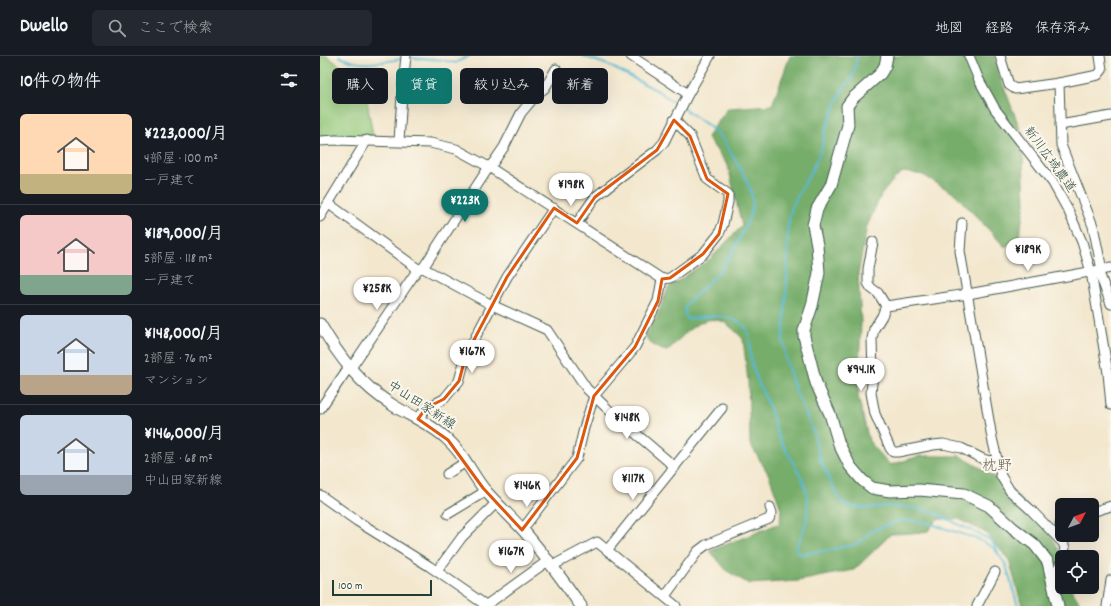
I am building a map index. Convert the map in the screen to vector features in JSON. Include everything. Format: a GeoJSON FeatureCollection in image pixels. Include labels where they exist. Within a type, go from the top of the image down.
{"type":"FeatureCollection","features":[{"type":"Feature","properties":{"kind":"main road"},"geometry":{"type":"LineString","coordinates":[[887,56],[885,66],[880,74],[853,98],[847,106],[848,125],[831,185],[817,209],[813,225],[817,246],[819,273],[812,306],[804,330],[804,336],[816,383],[830,414],[838,444],[850,466],[862,480],[872,488],[890,491],[919,490],[964,494],[989,506],[1013,528],[1035,544],[1048,562],[1058,606]]}},
{"type":"Feature","properties":{"kind":"main road","name":"中山田家新線"},"geometry":{"type":"LineString","coordinates":[[320,324],[332,345],[349,367],[372,392],[393,406],[439,432],[459,451],[486,491],[550,563],[581,606]]}},
{"type":"Feature","properties":{"kind":"street"},"geometry":{"type":"LineString","coordinates":[[399,141],[406,56]]}},
{"type":"Feature","properties":{"kind":"street"},"geometry":{"type":"LineString","coordinates":[[631,56],[644,60],[688,94]]}},
{"type":"Feature","properties":{"kind":"street"},"geometry":{"type":"LineString","coordinates":[[577,223],[595,197],[657,150],[664,142],[674,120],[710,56]]}},
{"type":"Feature","properties":{"kind":"street","name":"新川広域農道"},"geometry":{"type":"LineString","coordinates":[[969,56],[979,80],[995,108],[1053,183],[1069,212],[1082,242],[1101,270],[1111,405]]}},
{"type":"Feature","properties":{"kind":"street"},"geometry":{"type":"LineString","coordinates":[[1000,56],[1009,85],[1015,89],[1059,83],[1098,75],[1102,70],[1100,56]]}},
{"type":"Feature","properties":{"kind":"street"},"geometry":{"type":"LineString","coordinates":[[320,409],[349,367],[353,365],[421,268],[488,167],[493,163],[504,147],[521,113],[536,95],[545,88],[552,76]]}},
{"type":"Feature","properties":{"kind":"street"},"geometry":{"type":"LineString","coordinates":[[1059,83],[1061,145],[1093,226],[1101,270],[1111,304]]}},
{"type":"Feature","properties":{"kind":"street"},"geometry":{"type":"LineString","coordinates":[[1060,125],[1111,116]]}},
{"type":"Feature","properties":{"kind":"street"},"geometry":{"type":"LineString","coordinates":[[320,140],[367,140],[430,143],[456,149],[554,208],[662,279],[670,278],[703,254],[719,234],[728,202],[728,194],[707,179],[690,136],[674,120]]}},
{"type":"Feature","properties":{"kind":"street"},"geometry":{"type":"LineString","coordinates":[[320,217],[367,140]]}},
{"type":"Feature","properties":{"kind":"street"},"geometry":{"type":"LineString","coordinates":[[329,204],[421,268],[492,305],[547,330],[587,389],[614,415],[675,467]]}},
{"type":"Feature","properties":{"kind":"street"},"geometry":{"type":"LineString","coordinates":[[418,419],[426,408],[444,399],[459,381],[466,355],[507,277],[554,208]]}},
{"type":"Feature","properties":{"kind":"street"},"geometry":{"type":"LineString","coordinates":[[962,223],[960,251],[992,438],[1001,476],[1010,491],[1063,543],[1065,550]]}},
{"type":"Feature","properties":{"kind":"street"},"geometry":{"type":"LineString","coordinates":[[873,242],[868,269],[868,283],[871,288],[878,293],[886,306]]}},
{"type":"Feature","properties":{"kind":"street"},"geometry":{"type":"LineString","coordinates":[[886,306],[968,294],[1101,270]]}},
{"type":"Feature","properties":{"kind":"street"},"geometry":{"type":"LineString","coordinates":[[522,530],[577,458],[594,396],[635,347],[658,301],[662,279]]}},
{"type":"Feature","properties":{"kind":"street"},"geometry":{"type":"LineString","coordinates":[[886,306],[873,334],[874,363],[871,393],[875,414],[890,448],[893,452],[898,452],[943,444],[961,448],[983,459],[997,463]]}},
{"type":"Feature","properties":{"kind":"street"},"geometry":{"type":"LineString","coordinates":[[608,549],[722,408]]}},
{"type":"Feature","properties":{"kind":"street"},"geometry":{"type":"LineString","coordinates":[[447,474],[466,462]]}},
{"type":"Feature","properties":{"kind":"street"},"geometry":{"type":"LineString","coordinates":[[448,514],[486,491]]}},
{"type":"Feature","properties":{"kind":"street"},"geometry":{"type":"LineString","coordinates":[[320,495],[357,521],[437,571],[486,606],[550,563],[597,542],[608,549],[676,606]]}},
{"type":"Feature","properties":{"kind":"street"},"geometry":{"type":"LineString","coordinates":[[437,571],[462,538],[497,502]]}},
{"type":"Feature","properties":{"kind":"street"},"geometry":{"type":"LineString","coordinates":[[1099,510],[1111,506]]}},
{"type":"Feature","properties":{"kind":"street"},"geometry":{"type":"LineString","coordinates":[[665,596],[698,551],[706,545],[769,519],[772,513],[770,507]]}},
{"type":"Feature","properties":{"kind":"street"},"geometry":{"type":"LineString","coordinates":[[977,606],[995,572]]}},
{"type":"Feature","properties":{"kind":"street"},"geometry":{"type":"LineString","coordinates":[[1053,580],[1055,576]]}},
{"type":"Feature","properties":{"kind":"street"},"geometry":{"type":"LineString","coordinates":[[1107,606],[1111,580]]}},
{"type":"Feature","properties":{"kind":"highlighted area"},"geometry":{"type":"Polygon","coordinates":[[[674,120],[690,136],[707,179],[728,194],[719,234],[703,254],[670,278],[662,279],[658,301],[635,347],[594,396],[577,458],[522,530],[483,488],[448,440],[418,419],[426,408],[444,399],[459,381],[466,355],[507,277],[554,208],[577,223],[595,197],[657,150],[674,120]]]}},
{"type":"Feature","properties":{"kind":"green space"},"geometry":{"type":"Polygon","coordinates":[[[320,56],[327,56],[343,68],[332,68],[332,104],[368,104],[373,136],[320,138],[320,56]]]}},
{"type":"Feature","properties":{"kind":"green space"},"geometry":{"type":"Polygon","coordinates":[[[790,56],[994,56],[999,74],[1022,134],[1025,204],[1019,237],[1005,247],[955,194],[923,175],[903,172],[895,178],[881,195],[867,226],[858,274],[861,322],[858,396],[869,441],[890,465],[920,456],[960,456],[986,471],[1012,490],[1048,528],[1059,550],[1055,550],[1055,594],[1074,594],[1082,606],[1022,606],[1009,560],[986,533],[959,519],[937,519],[928,531],[891,534],[854,570],[798,581],[749,584],[727,571],[710,551],[780,523],[781,509],[769,475],[750,444],[748,381],[743,339],[727,324],[721,321],[713,320],[705,321],[691,328],[667,351],[654,346],[645,336],[657,317],[668,288],[710,259],[742,226],[728,166],[707,137],[728,108],[772,105],[790,56]]]}},
{"type":"Feature","properties":{"kind":"waterway"},"geometry":{"type":"LineString","coordinates":[[339,56],[347,60],[362,63],[378,63],[402,59]]}},
{"type":"Feature","properties":{"kind":"waterway"},"geometry":{"type":"LineString","coordinates":[[409,58],[442,60],[455,63],[469,56]]}},
{"type":"Feature","properties":{"kind":"waterway"},"geometry":{"type":"LineString","coordinates":[[583,56],[608,65],[658,91],[679,106]]}},
{"type":"Feature","properties":{"kind":"waterway"},"geometry":{"type":"LineString","coordinates":[[857,56],[855,70],[851,79],[841,92],[825,131],[822,147],[816,162],[792,206],[788,226],[787,284],[783,340],[786,360],[795,390],[814,433],[819,457],[837,495],[843,504],[854,507],[869,508],[890,506],[921,509],[937,514],[989,539],[998,552]]}},
{"type":"Feature","properties":{"kind":"waterway"},"geometry":{"type":"LineString","coordinates":[[683,108],[711,127],[724,140],[746,179],[751,190],[753,202],[746,226],[731,255],[718,273],[686,305],[685,314],[688,319],[717,316],[725,317],[738,322],[747,330],[755,374],[770,408],[778,436],[802,477],[806,490],[808,506],[805,528],[795,548],[800,554],[829,550],[857,544],[874,530],[898,521],[907,520],[928,523],[978,539],[994,548],[1006,565],[1018,606]]}},
{"type":"Feature","properties":{"kind":"district","name":"枕野"},"geometry":{"type":"Point","coordinates":[997,467]}}]}
